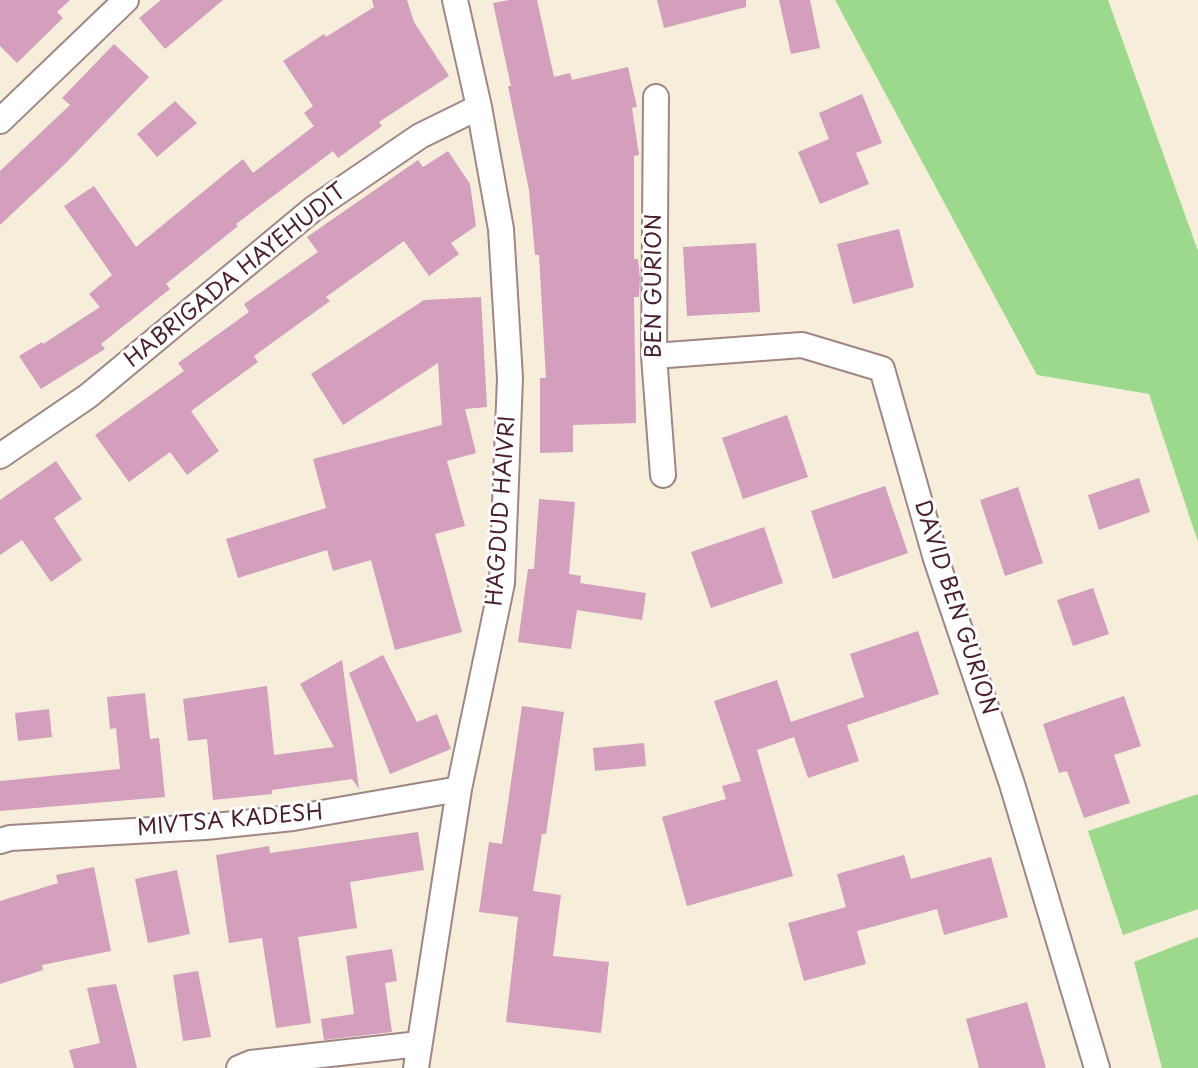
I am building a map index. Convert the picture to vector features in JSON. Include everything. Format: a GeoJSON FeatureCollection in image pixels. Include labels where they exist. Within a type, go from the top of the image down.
{"type":"FeatureCollection","features":[{"type":"Feature","properties":{"kind":"street"},"geometry":{"type":"LineString","coordinates":[[0,121],[126,0]]}},
{"type":"Feature","properties":{"kind":"street","name":"HAGDUD HAIVRI"},"geometry":{"type":"LineString","coordinates":[[418,1056],[459,789],[502,583],[510,378],[501,229],[479,107],[455,0]]}},
{"type":"Feature","properties":{"kind":"street","name":"BEN GURION"},"geometry":{"type":"LineString","coordinates":[[656,97],[654,356],[663,475]]}},
{"type":"Feature","properties":{"kind":"street","name":"HABRIGADA HAYEHUDIT"},"geometry":{"type":"LineString","coordinates":[[0,456],[88,396],[313,209],[420,136],[479,107]]}},
{"type":"Feature","properties":{"kind":"street","name":"DAVID BEN GURION"},"geometry":{"type":"LineString","coordinates":[[654,356],[802,345],[882,369],[936,559],[1012,784],[1097,1068]]}},
{"type":"Feature","properties":{"kind":"street","name":"MIVTSA KADESH"},"geometry":{"type":"LineString","coordinates":[[0,841],[293,818],[459,789]]}},
{"type":"Feature","properties":{"kind":"street"},"geometry":{"type":"LineString","coordinates":[[239,1068],[251,1063],[418,1056]]}},
{"type":"Feature","properties":{"kind":"green space"},"geometry":{"type":"Polygon","coordinates":[[[835,0],[1108,0],[1198,251],[1198,542],[1149,394],[1037,375],[835,0]]]}},
{"type":"Feature","properties":{"kind":"green space"},"geometry":{"type":"Polygon","coordinates":[[[1198,794],[1198,909],[1123,935],[1088,831],[1198,794]]]}},
{"type":"Feature","properties":{"kind":"green space"},"geometry":{"type":"Polygon","coordinates":[[[1198,937],[1198,1068],[1162,1068],[1134,962],[1198,937]]]}},
{"type":"Feature","properties":{"kind":"building"},"geometry":{"type":"Polygon","coordinates":[[[0,0],[70,0],[57,12],[63,18],[17,63],[0,46],[0,0]]]}},
{"type":"Feature","properties":{"kind":"building"},"geometry":{"type":"Polygon","coordinates":[[[161,0],[223,0],[165,49],[139,18],[161,0]]]}},
{"type":"Feature","properties":{"kind":"building"},"geometry":{"type":"Polygon","coordinates":[[[372,0],[407,0],[414,22],[449,76],[379,122],[382,126],[338,158],[333,151],[236,224],[238,226],[166,284],[170,289],[101,344],[105,349],[41,389],[19,356],[100,307],[89,294],[112,275],[64,206],[94,186],[136,247],[243,159],[253,173],[314,126],[304,113],[313,106],[283,61],[374,7],[372,0]]]}},
{"type":"Feature","properties":{"kind":"building"},"geometry":{"type":"Polygon","coordinates":[[[537,0],[554,77],[570,73],[572,80],[628,67],[637,107],[632,108],[639,155],[634,156],[634,259],[638,259],[640,278],[639,297],[634,297],[636,423],[573,425],[573,452],[540,453],[540,378],[546,378],[539,255],[535,255],[529,190],[493,3],[537,0]]]}},
{"type":"Feature","properties":{"kind":"building"},"geometry":{"type":"Polygon","coordinates":[[[657,0],[746,0],[746,7],[664,28],[657,0]]]}},
{"type":"Feature","properties":{"kind":"building"},"geometry":{"type":"Polygon","coordinates":[[[779,0],[810,0],[820,48],[791,54],[779,0]]]}},
{"type":"Feature","properties":{"kind":"building"},"geometry":{"type":"Polygon","coordinates":[[[114,44],[149,77],[65,164],[0,225],[0,171],[70,105],[62,98],[114,44]]]}},
{"type":"Feature","properties":{"kind":"building"},"geometry":{"type":"Polygon","coordinates":[[[862,94],[882,143],[856,153],[869,184],[820,204],[798,152],[829,139],[819,113],[862,94]]]}},
{"type":"Feature","properties":{"kind":"building"},"geometry":{"type":"Polygon","coordinates":[[[175,101],[197,123],[157,157],[137,134],[175,101]]]}},
{"type":"Feature","properties":{"kind":"building"},"geometry":{"type":"Polygon","coordinates":[[[448,151],[470,184],[476,226],[451,243],[459,254],[429,276],[404,241],[326,297],[330,301],[254,356],[258,362],[191,411],[219,451],[187,475],[170,452],[129,482],[95,435],[184,371],[178,363],[249,312],[244,304],[318,252],[307,237],[418,160],[423,167],[448,151]]]}},
{"type":"Feature","properties":{"kind":"building"},"geometry":{"type":"Polygon","coordinates":[[[899,229],[914,287],[853,304],[837,244],[899,229]]]}},
{"type":"Feature","properties":{"kind":"building"},"geometry":{"type":"Polygon","coordinates":[[[756,243],[760,312],[687,316],[683,247],[756,243]]]}},
{"type":"Feature","properties":{"kind":"building"},"geometry":{"type":"Polygon","coordinates":[[[481,297],[487,407],[465,409],[476,453],[447,461],[465,526],[435,534],[462,632],[395,650],[371,560],[333,571],[327,550],[238,578],[226,539],[326,508],[313,459],[442,425],[438,363],[343,425],[311,374],[424,300],[481,297]]]}},
{"type":"Feature","properties":{"kind":"building"},"geometry":{"type":"Polygon","coordinates":[[[787,415],[808,477],[743,499],[722,438],[787,415]]]}},
{"type":"Feature","properties":{"kind":"building"},"geometry":{"type":"Polygon","coordinates":[[[56,461],[82,499],[54,518],[82,560],[51,582],[22,540],[0,555],[0,500],[56,461]]]}},
{"type":"Feature","properties":{"kind":"building"},"geometry":{"type":"Polygon","coordinates":[[[1139,478],[1150,512],[1099,530],[1088,495],[1139,478]]]}},
{"type":"Feature","properties":{"kind":"building"},"geometry":{"type":"Polygon","coordinates":[[[885,486],[908,553],[833,579],[811,511],[885,486]]]}},
{"type":"Feature","properties":{"kind":"building"},"geometry":{"type":"Polygon","coordinates":[[[1018,487],[1043,563],[1005,576],[980,500],[1018,487]]]}},
{"type":"Feature","properties":{"kind":"building"},"geometry":{"type":"Polygon","coordinates":[[[539,499],[575,502],[569,574],[581,576],[580,583],[646,593],[642,620],[577,610],[571,649],[518,642],[528,569],[534,569],[539,499]]]}},
{"type":"Feature","properties":{"kind":"building"},"geometry":{"type":"Polygon","coordinates":[[[764,527],[783,583],[711,608],[691,552],[764,527]]]}},
{"type":"Feature","properties":{"kind":"building"},"geometry":{"type":"Polygon","coordinates":[[[1093,588],[1109,634],[1073,646],[1057,600],[1093,588]]]}},
{"type":"Feature","properties":{"kind":"building"},"geometry":{"type":"Polygon","coordinates":[[[918,631],[939,694],[847,725],[859,761],[808,778],[794,737],[757,750],[793,876],[687,906],[662,817],[726,799],[722,786],[741,781],[714,701],[777,680],[791,722],[864,697],[850,654],[918,631]]]}},
{"type":"Feature","properties":{"kind":"building"},"geometry":{"type":"Polygon","coordinates":[[[383,655],[417,722],[437,714],[451,749],[390,774],[349,673],[383,655]]]}},
{"type":"Feature","properties":{"kind":"building"},"geometry":{"type":"Polygon","coordinates":[[[342,660],[359,789],[352,779],[272,790],[272,794],[213,800],[207,739],[188,741],[183,699],[267,686],[274,755],[334,747],[300,684],[342,660]]]}},
{"type":"Feature","properties":{"kind":"building"},"geometry":{"type":"Polygon","coordinates":[[[145,693],[150,739],[159,738],[165,797],[0,811],[0,781],[120,769],[116,728],[110,729],[107,697],[145,693]]]}},
{"type":"Feature","properties":{"kind":"building"},"geometry":{"type":"Polygon","coordinates":[[[1124,696],[1141,746],[1114,755],[1130,803],[1084,818],[1067,771],[1059,773],[1043,724],[1124,696]]]}},
{"type":"Feature","properties":{"kind":"building"},"geometry":{"type":"Polygon","coordinates":[[[522,706],[564,712],[546,834],[542,834],[533,891],[561,895],[553,956],[609,962],[601,1033],[506,1022],[518,917],[479,912],[489,842],[502,844],[522,706]]]}},
{"type":"Feature","properties":{"kind":"building"},"geometry":{"type":"Polygon","coordinates":[[[49,709],[52,737],[18,741],[15,713],[49,709]]]}},
{"type":"Feature","properties":{"kind":"building"},"geometry":{"type":"Polygon","coordinates":[[[644,743],[646,766],[595,771],[593,748],[644,743]]]}},
{"type":"Feature","properties":{"kind":"building"},"geometry":{"type":"Polygon","coordinates":[[[418,832],[424,870],[350,882],[357,928],[298,937],[311,1023],[276,1028],[262,938],[229,943],[216,855],[269,846],[270,853],[418,832]]]}},
{"type":"Feature","properties":{"kind":"building"},"geometry":{"type":"Polygon","coordinates":[[[904,855],[911,879],[991,857],[1008,917],[944,935],[937,909],[857,931],[866,964],[804,981],[788,923],[846,907],[837,874],[904,855]]]}},
{"type":"Feature","properties":{"kind":"building"},"geometry":{"type":"Polygon","coordinates":[[[94,867],[111,951],[42,965],[43,970],[0,984],[0,901],[58,883],[56,875],[94,867]]]}},
{"type":"Feature","properties":{"kind":"building"},"geometry":{"type":"Polygon","coordinates":[[[177,870],[190,934],[148,943],[135,879],[177,870]]]}},
{"type":"Feature","properties":{"kind":"building"},"geometry":{"type":"Polygon","coordinates":[[[392,949],[397,981],[385,983],[392,1032],[324,1040],[321,1019],[354,1014],[346,956],[392,949]]]}},
{"type":"Feature","properties":{"kind":"building"},"geometry":{"type":"Polygon","coordinates":[[[198,971],[211,1037],[183,1041],[173,975],[198,971]]]}},
{"type":"Feature","properties":{"kind":"building"},"geometry":{"type":"Polygon","coordinates":[[[116,984],[137,1068],[74,1068],[69,1050],[100,1043],[87,988],[116,984]]]}},
{"type":"Feature","properties":{"kind":"building"},"geometry":{"type":"Polygon","coordinates":[[[1027,1002],[1046,1068],[979,1068],[966,1019],[1027,1002]]]}}]}
